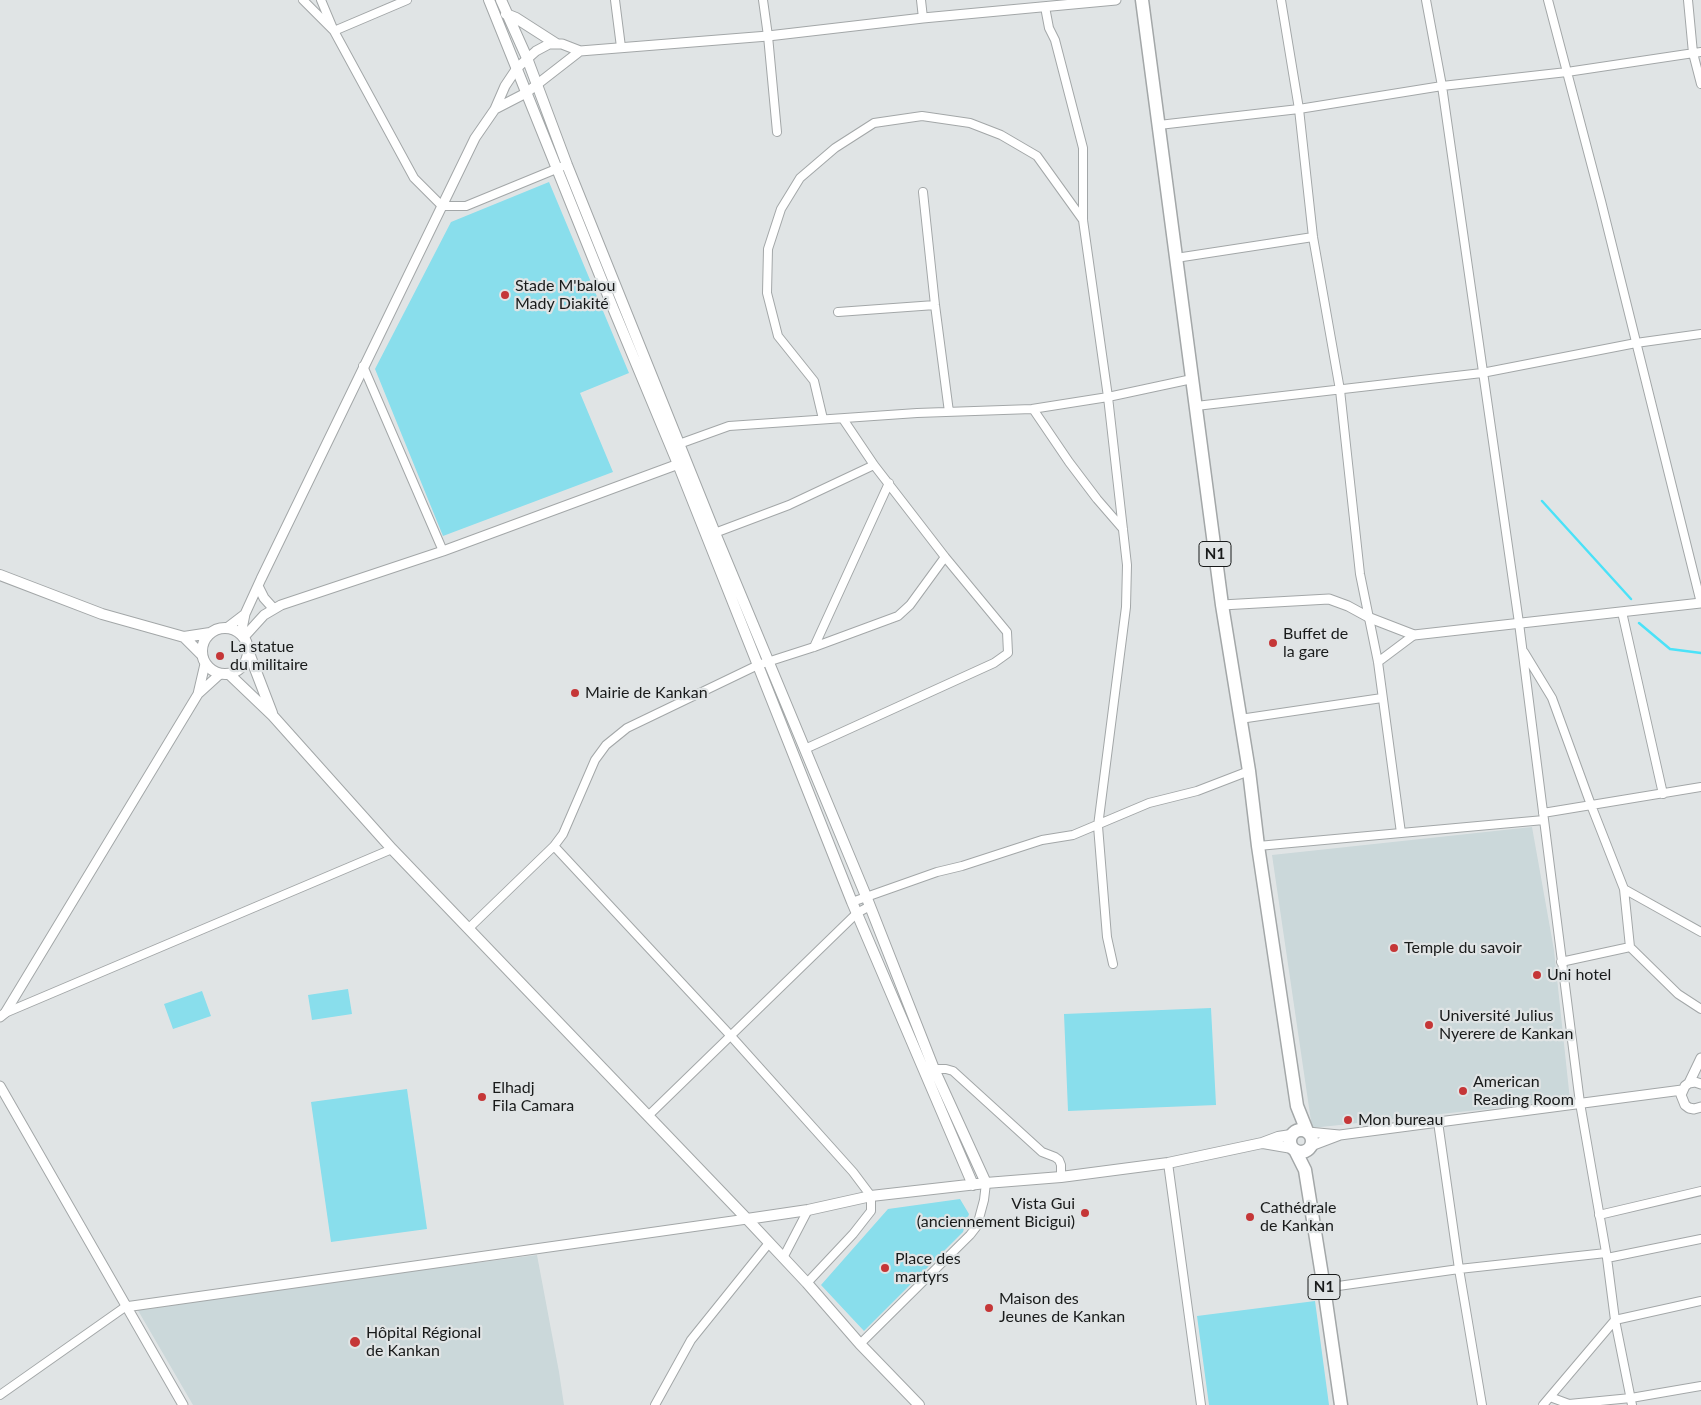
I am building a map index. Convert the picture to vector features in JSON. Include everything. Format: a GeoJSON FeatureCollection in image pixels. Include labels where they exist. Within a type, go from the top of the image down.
{"type":"FeatureCollection","features":[{"type":"Feature","properties":{"kind":"highway","name":"N1"},"geometry":{"type":"LineString","coordinates":[[1142,0],[1222,605],[1249,771],[1258,846],[1297,1106],[1298,1138],[1305,1170],[1341,1405]]}},
{"type":"Feature","properties":{"kind":"highway"},"geometry":{"type":"LineString","coordinates":[[1298,1138],[1303,1152],[1310,1147]]}},
{"type":"Feature","properties":{"kind":"highway","name":"N1"},"geometry":{"type":"LineString","coordinates":[[1305,1170],[1310,1147]]}},
{"type":"Feature","properties":{"kind":"main road"},"geometry":{"type":"LineString","coordinates":[[489,0],[526,93],[562,167],[679,444],[682,462]]}},
{"type":"Feature","properties":{"kind":"main road"},"geometry":{"type":"LineString","coordinates":[[501,0],[538,85],[562,167],[682,462],[758,665],[852,902],[973,1185]]}},
{"type":"Feature","properties":{"kind":"main road"},"geometry":{"type":"LineString","coordinates":[[495,14],[507,14],[516,18],[555,44]]}},
{"type":"Feature","properties":{"kind":"main road"},"geometry":{"type":"LineString","coordinates":[[710,534],[805,749],[868,901],[934,1069],[986,1183]]}},
{"type":"Feature","properties":{"kind":"main road"},"geometry":{"type":"LineString","coordinates":[[0,575],[102,614],[184,636],[210,633],[228,627],[243,635],[249,647],[249,653],[243,667],[237,672],[225,674]]}},
{"type":"Feature","properties":{"kind":"main road"},"geometry":{"type":"LineString","coordinates":[[204,660],[202,647],[204,640],[210,633]]}},
{"type":"Feature","properties":{"kind":"main road"},"geometry":{"type":"LineString","coordinates":[[184,636],[212,670],[225,674],[273,716],[392,849],[747,1219],[807,1283],[860,1344],[919,1405]]}},
{"type":"Feature","properties":{"kind":"main road"},"geometry":{"type":"LineString","coordinates":[[249,653],[273,716]]}},
{"type":"Feature","properties":{"kind":"main road"},"geometry":{"type":"LineString","coordinates":[[747,1219],[808,1210],[870,1196],[1061,1177],[1168,1164],[1262,1143],[1278,1137],[1298,1138]]}},
{"type":"Feature","properties":{"kind":"street"},"geometry":{"type":"LineString","coordinates":[[304,0],[334,31]]}},
{"type":"Feature","properties":{"kind":"street"},"geometry":{"type":"LineString","coordinates":[[321,0],[334,31],[414,178],[442,206],[466,206],[562,167]]}},
{"type":"Feature","properties":{"kind":"street"},"geometry":{"type":"LineString","coordinates":[[334,31],[407,0]]}},
{"type":"Feature","properties":{"kind":"street"},"geometry":{"type":"LineString","coordinates":[[615,0],[622,47]]}},
{"type":"Feature","properties":{"kind":"street"},"geometry":{"type":"LineString","coordinates":[[763,0],[777,132]]}},
{"type":"Feature","properties":{"kind":"street"},"geometry":{"type":"LineString","coordinates":[[921,0],[923,18]]}},
{"type":"Feature","properties":{"kind":"street"},"geometry":{"type":"LineString","coordinates":[[243,635],[246,614],[258,586],[475,138],[495,108],[517,68],[527,58],[544,46],[555,44],[580,51],[768,36],[923,18],[1116,0]]}},
{"type":"Feature","properties":{"kind":"street"},"geometry":{"type":"LineString","coordinates":[[1281,0],[1299,109],[1312,237],[1340,390],[1360,574],[1378,662],[1401,833]]}},
{"type":"Feature","properties":{"kind":"street"},"geometry":{"type":"LineString","coordinates":[[1426,0],[1442,86],[1519,623],[1580,1103],[1615,1320],[1631,1401]]}},
{"type":"Feature","properties":{"kind":"street"},"geometry":{"type":"LineString","coordinates":[[1222,605],[1329,599],[1348,606],[1370,618],[1414,635],[1701,603],[1548,0]]}},
{"type":"Feature","properties":{"kind":"street"},"geometry":{"type":"LineString","coordinates":[[1688,0],[1701,84]]}},
{"type":"Feature","properties":{"kind":"street"},"geometry":{"type":"LineString","coordinates":[[1045,7],[1083,148],[1083,220],[1108,397],[1127,565],[1126,607],[1098,826],[1107,937],[1113,964]]}},
{"type":"Feature","properties":{"kind":"street"},"geometry":{"type":"LineString","coordinates":[[495,108],[538,85],[580,51]]}},
{"type":"Feature","properties":{"kind":"street"},"geometry":{"type":"LineString","coordinates":[[1159,125],[1299,109],[1442,86],[1567,72],[1697,52]]}},
{"type":"Feature","properties":{"kind":"street"},"geometry":{"type":"LineString","coordinates":[[823,419],[814,381],[778,336],[767,293],[768,249],[781,209],[800,178],[835,148],[874,123],[922,116],[970,123],[1001,135],[1037,156],[1083,220]]}},
{"type":"Feature","properties":{"kind":"street"},"geometry":{"type":"LineString","coordinates":[[924,192],[935,305],[949,412]]}},
{"type":"Feature","properties":{"kind":"street"},"geometry":{"type":"LineString","coordinates":[[1176,258],[1312,237]]}},
{"type":"Feature","properties":{"kind":"street"},"geometry":{"type":"LineString","coordinates":[[838,312],[935,305]]}},
{"type":"Feature","properties":{"kind":"street"},"geometry":{"type":"LineString","coordinates":[[1196,406],[1482,373],[1636,343],[1701,334]]}},
{"type":"Feature","properties":{"kind":"street"},"geometry":{"type":"LineString","coordinates":[[363,366],[443,552]]}},
{"type":"Feature","properties":{"kind":"street"},"geometry":{"type":"LineString","coordinates":[[679,444],[729,426],[823,419],[1033,409],[1108,397],[1192,380]]}},
{"type":"Feature","properties":{"kind":"street"},"geometry":{"type":"LineString","coordinates":[[1033,409],[1069,462],[1123,530]]}},
{"type":"Feature","properties":{"kind":"street"},"geometry":{"type":"LineString","coordinates":[[805,749],[994,663],[1008,652],[1007,632],[945,557],[874,465],[843,419]]}},
{"type":"Feature","properties":{"kind":"street"},"geometry":{"type":"LineString","coordinates":[[243,635],[273,608],[443,552],[682,462]]}},
{"type":"Feature","properties":{"kind":"street"},"geometry":{"type":"LineString","coordinates":[[710,534],[789,505],[874,465]]}},
{"type":"Feature","properties":{"kind":"street"},"geometry":{"type":"LineString","coordinates":[[814,647],[889,483]]}},
{"type":"Feature","properties":{"kind":"street"},"geometry":{"type":"LineString","coordinates":[[468,929],[564,834],[595,760],[606,745],[627,728],[758,665],[814,647],[898,616],[910,605],[945,557]]}},
{"type":"Feature","properties":{"kind":"street"},"geometry":{"type":"LineString","coordinates":[[258,586],[264,598],[273,608]]}},
{"type":"Feature","properties":{"kind":"street"},"geometry":{"type":"LineString","coordinates":[[1622,612],[1663,794]]}},
{"type":"Feature","properties":{"kind":"street"},"geometry":{"type":"LineString","coordinates":[[228,627],[246,614]]}},
{"type":"Feature","properties":{"kind":"street"},"geometry":{"type":"LineString","coordinates":[[1378,662],[1414,635]]}},
{"type":"Feature","properties":{"kind":"street"},"geometry":{"type":"LineString","coordinates":[[1522,649],[1552,698],[1624,889],[1630,947],[1678,994],[1701,1009]]}},
{"type":"Feature","properties":{"kind":"street"},"geometry":{"type":"LineString","coordinates":[[2,1015],[198,694],[204,660]]}},
{"type":"Feature","properties":{"kind":"street"},"geometry":{"type":"LineString","coordinates":[[198,694],[225,674]]}},
{"type":"Feature","properties":{"kind":"street"},"geometry":{"type":"LineString","coordinates":[[1240,719],[1382,698]]}},
{"type":"Feature","properties":{"kind":"street"},"geometry":{"type":"LineString","coordinates":[[852,902],[868,901],[1042,840],[1073,835],[1149,804],[1197,791],[1249,771]]}},
{"type":"Feature","properties":{"kind":"street"},"geometry":{"type":"LineString","coordinates":[[1258,846],[1401,833],[1544,816],[1591,805],[1701,788]]}},
{"type":"Feature","properties":{"kind":"street"},"geometry":{"type":"LineString","coordinates":[[554,846],[730,1035],[853,1172],[870,1196],[872,1211],[807,1283]]}},
{"type":"Feature","properties":{"kind":"street"},"geometry":{"type":"LineString","coordinates":[[2,1015],[392,849]]}},
{"type":"Feature","properties":{"kind":"street"},"geometry":{"type":"LineString","coordinates":[[1624,889],[1701,932]]}},
{"type":"Feature","properties":{"kind":"street"},"geometry":{"type":"LineString","coordinates":[[648,1116],[858,913],[868,901]]}},
{"type":"Feature","properties":{"kind":"street"},"geometry":{"type":"LineString","coordinates":[[1561,962],[1630,947]]}},
{"type":"Feature","properties":{"kind":"street"},"geometry":{"type":"LineString","coordinates":[[1298,1138],[1340,1135],[1682,1090],[1689,1083],[1701,1058]]}},
{"type":"Feature","properties":{"kind":"street"},"geometry":{"type":"LineString","coordinates":[[923,1070],[946,1069],[953,1071],[1042,1152],[1059,1160],[1061,1164],[1061,1177]]}},
{"type":"Feature","properties":{"kind":"street"},"geometry":{"type":"LineString","coordinates":[[1689,1083],[1701,1084]]}},
{"type":"Feature","properties":{"kind":"street"},"geometry":{"type":"LineString","coordinates":[[0,1086],[125,1307],[183,1405]]}},
{"type":"Feature","properties":{"kind":"street"},"geometry":{"type":"LineString","coordinates":[[1682,1090],[1681,1095],[1684,1105],[1689,1108],[1700,1108]]}},
{"type":"Feature","properties":{"kind":"street"},"geometry":{"type":"LineString","coordinates":[[1438,1122],[1459,1269],[1482,1405]]}},
{"type":"Feature","properties":{"kind":"street"},"geometry":{"type":"LineString","coordinates":[[1310,1147],[1340,1135]]}},
{"type":"Feature","properties":{"kind":"street"},"geometry":{"type":"LineString","coordinates":[[1168,1164],[1201,1405]]}},
{"type":"Feature","properties":{"kind":"street"},"geometry":{"type":"LineString","coordinates":[[860,1344],[970,1235],[977,1226],[984,1200],[986,1183]]}},
{"type":"Feature","properties":{"kind":"street"},"geometry":{"type":"LineString","coordinates":[[973,1185],[984,1200]]}},
{"type":"Feature","properties":{"kind":"street"},"geometry":{"type":"LineString","coordinates":[[1599,1215],[1701,1191]]}},
{"type":"Feature","properties":{"kind":"street"},"geometry":{"type":"LineString","coordinates":[[783,1258],[808,1210]]}},
{"type":"Feature","properties":{"kind":"street"},"geometry":{"type":"LineString","coordinates":[[0,1395],[125,1307],[747,1219]]}},
{"type":"Feature","properties":{"kind":"street"},"geometry":{"type":"LineString","coordinates":[[1324,1288],[1459,1269],[1606,1256],[1701,1239]]}},
{"type":"Feature","properties":{"kind":"street"},"geometry":{"type":"LineString","coordinates":[[655,1405],[691,1340],[769,1243]]}},
{"type":"Feature","properties":{"kind":"street"},"geometry":{"type":"LineString","coordinates":[[1544,1405],[1615,1320],[1701,1301]]}},
{"type":"Feature","properties":{"kind":"street"},"geometry":{"type":"LineString","coordinates":[[1550,1397],[1569,1404],[1631,1401],[1701,1386]]}},
{"type":"Feature","properties":{"kind":"shaded area","name":"Stade M'balou Mady Diakité"},"geometry":{"type":"Polygon","coordinates":[[[549,182],[629,373],[580,393],[613,472],[443,536],[375,369],[451,222],[549,182]]]}},
{"type":"Feature","properties":{"kind":"shaded area","name":"Université Julius Nyerere de Kankan"},"geometry":{"type":"Polygon","coordinates":[[[1532,827],[1554,950],[1570,1100],[1312,1128],[1272,855],[1532,827]]]}},
{"type":"Feature","properties":{"kind":"shaded area"},"geometry":{"type":"Polygon","coordinates":[[[348,989],[352,1014],[312,1020],[308,995],[348,989]]]}},
{"type":"Feature","properties":{"kind":"shaded area"},"geometry":{"type":"Polygon","coordinates":[[[202,991],[211,1016],[173,1029],[164,1004],[202,991]]]}},
{"type":"Feature","properties":{"kind":"shaded area"},"geometry":{"type":"Polygon","coordinates":[[[1211,1008],[1216,1105],[1068,1111],[1064,1014],[1211,1008]]]}},
{"type":"Feature","properties":{"kind":"shaded area"},"geometry":{"type":"Polygon","coordinates":[[[407,1089],[427,1229],[331,1242],[311,1102],[407,1089]]]}},
{"type":"Feature","properties":{"kind":"shaded area"},"geometry":{"type":"Polygon","coordinates":[[[960,1199],[969,1214],[963,1232],[864,1331],[821,1285],[888,1209],[960,1199]]]}},
{"type":"Feature","properties":{"kind":"shaded area","name":"Hôpital Régional de Kankan"},"geometry":{"type":"Polygon","coordinates":[[[537,1255],[564,1405],[193,1405],[136,1307],[537,1255]]]}},
{"type":"Feature","properties":{"kind":"shaded area"},"geometry":{"type":"Polygon","coordinates":[[[1315,1301],[1329,1405],[1209,1405],[1197,1316],[1315,1301]]]}},
{"type":"Feature","properties":{"kind":"waterway"},"geometry":{"type":"LineString","coordinates":[[1542,501],[1631,599]]}},
{"type":"Feature","properties":{"kind":"waterway"},"geometry":{"type":"LineString","coordinates":[[1639,623],[1670,649],[1701,653]]}},
{"type":"Feature","properties":{"kind":"place","name":"Stade M'balou Mady Diakité"},"geometry":{"type":"Point","coordinates":[505,295]}},
{"type":"Feature","properties":{"kind":"place","name":"Buffet de la gare"},"geometry":{"type":"Point","coordinates":[1273,643]}},
{"type":"Feature","properties":{"kind":"place","name":"La statue du militaire"},"geometry":{"type":"Point","coordinates":[220,656]}},
{"type":"Feature","properties":{"kind":"place","name":"Mairie de Kankan"},"geometry":{"type":"Point","coordinates":[575,693]}},
{"type":"Feature","properties":{"kind":"place","name":"Temple du savoir"},"geometry":{"type":"Point","coordinates":[1394,948]}},
{"type":"Feature","properties":{"kind":"place","name":"Uni hotel"},"geometry":{"type":"Point","coordinates":[1537,975]}},
{"type":"Feature","properties":{"kind":"place","name":"Université Julius Nyerere de Kankan"},"geometry":{"type":"Point","coordinates":[1429,1025]}},
{"type":"Feature","properties":{"kind":"place","name":"American Reading Room"},"geometry":{"type":"Point","coordinates":[1463,1091]}},
{"type":"Feature","properties":{"kind":"place","name":"Elhadj Fila Camara"},"geometry":{"type":"Point","coordinates":[482,1097]}},
{"type":"Feature","properties":{"kind":"place","name":"Mon bureau"},"geometry":{"type":"Point","coordinates":[1348,1120]}},
{"type":"Feature","properties":{"kind":"place","name":"Vista Gui (anciennement Bicigui)"},"geometry":{"type":"Point","coordinates":[1085,1213]}},
{"type":"Feature","properties":{"kind":"place","name":"Cathédrale de Kankan"},"geometry":{"type":"Point","coordinates":[1250,1217]}},
{"type":"Feature","properties":{"kind":"place","name":"Place des martyrs"},"geometry":{"type":"Point","coordinates":[885,1268]}},
{"type":"Feature","properties":{"kind":"place","name":"Maison des Jeunes de Kankan"},"geometry":{"type":"Point","coordinates":[989,1308]}},
{"type":"Feature","properties":{"kind":"place","name":"Hôpital Régional de Kankan"},"geometry":{"type":"Point","coordinates":[355,1342]}}]}
